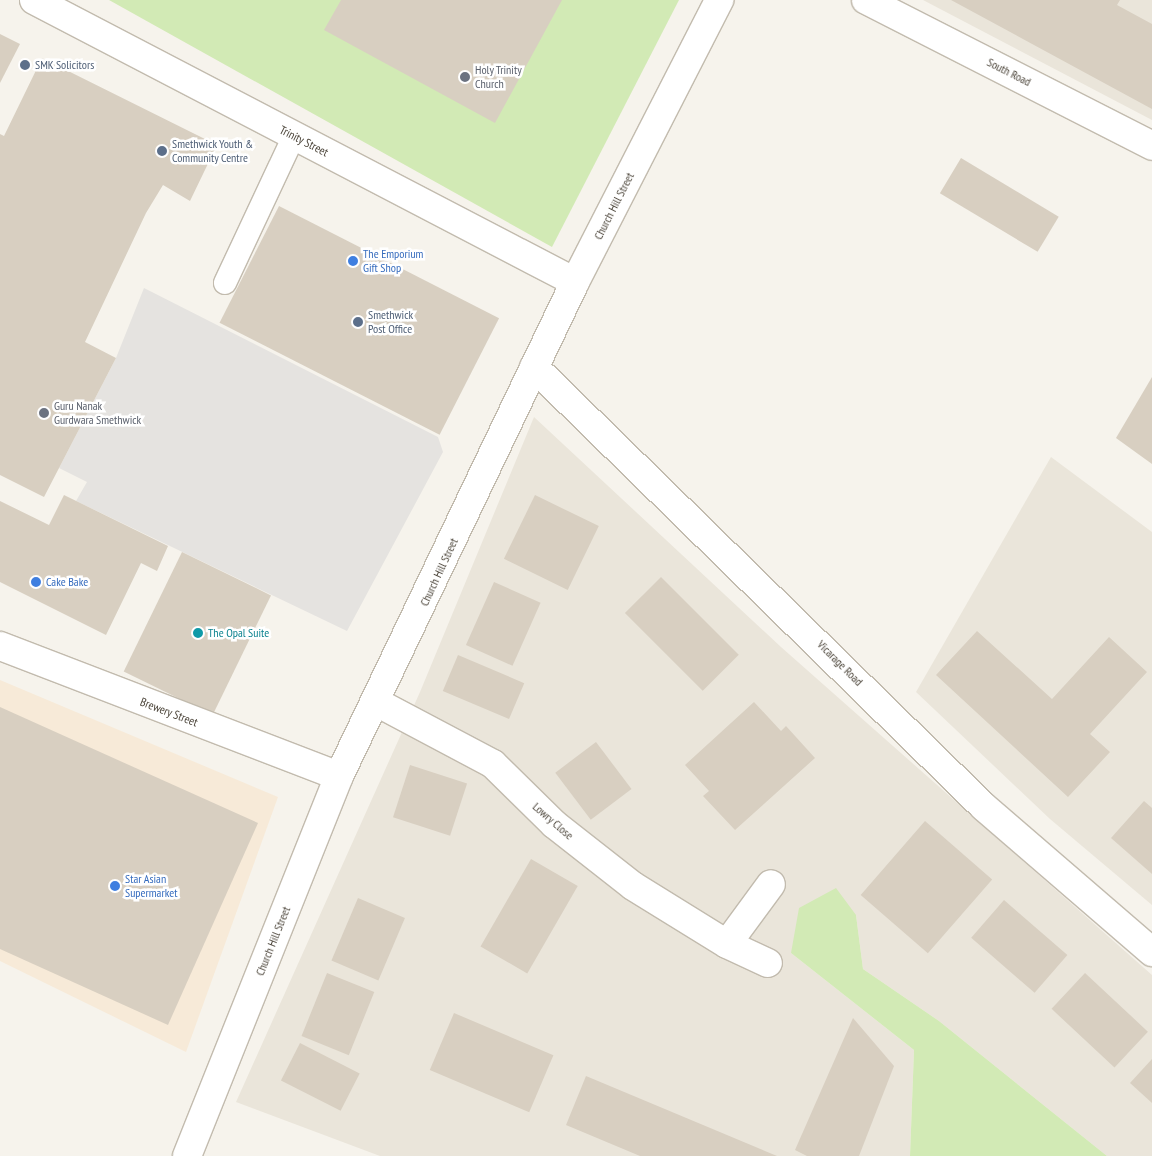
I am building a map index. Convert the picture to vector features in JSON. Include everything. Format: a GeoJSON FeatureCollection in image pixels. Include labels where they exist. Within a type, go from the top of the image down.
{"type":"FeatureCollection","features":[{"type":"Feature","properties":{"kind":"street","name":"Trinity Street"},"geometry":{"type":"LineString","coordinates":[[34,0],[575,282]]}},
{"type":"Feature","properties":{"kind":"street","name":"Church Hill Street"},"geometry":{"type":"LineString","coordinates":[[187,1156],[339,776],[378,703],[575,282],[719,0]]}},
{"type":"Feature","properties":{"kind":"street","name":"South Road"},"geometry":{"type":"LineString","coordinates":[[866,0],[1152,146]]}},
{"type":"Feature","properties":{"kind":"street","name":"Vicarage Road"},"geometry":{"type":"LineString","coordinates":[[534,367],[984,807],[1152,952]]}},
{"type":"Feature","properties":{"kind":"street","name":"Brewery Street"},"geometry":{"type":"LineString","coordinates":[[0,646],[339,776]]}},
{"type":"Feature","properties":{"kind":"street","name":"Lowry Close"},"geometry":{"type":"LineString","coordinates":[[378,703],[493,764],[554,824],[634,886],[727,944],[768,963]]}},
{"type":"Feature","properties":{"kind":"street"},"geometry":{"type":"LineString","coordinates":[[727,944],[771,884]]}},
{"type":"Feature","properties":{"kind":"lane"},"geometry":{"type":"LineString","coordinates":[[225,283],[294,136]]}},
{"type":"Feature","properties":{"kind":"shaded area"},"geometry":{"type":"Polygon","coordinates":[[[923,0],[1152,0],[1152,120],[923,0]]]}},
{"type":"Feature","properties":{"kind":"shaded area"},"geometry":{"type":"Polygon","coordinates":[[[144,288],[438,437],[443,452],[347,631],[76,501],[87,482],[59,468],[116,358],[144,288]]]}},
{"type":"Feature","properties":{"kind":"shaded area"},"geometry":{"type":"Polygon","coordinates":[[[534,417],[781,647],[1152,975],[1152,1156],[1107,1156],[939,1021],[863,969],[856,915],[791,953],[914,1050],[910,1156],[380,1156],[236,1102],[420,692],[534,417]]]}},
{"type":"Feature","properties":{"kind":"shaded area"},"geometry":{"type":"Polygon","coordinates":[[[1051,457],[1152,532],[1152,905],[1050,819],[916,692],[1051,457]]]}},
{"type":"Feature","properties":{"kind":"shaded area","name":"Star Asian Supermarket"},"geometry":{"type":"Polygon","coordinates":[[[0,680],[278,797],[186,1052],[0,961],[0,680]]]}},
{"type":"Feature","properties":{"kind":"green space"},"geometry":{"type":"Polygon","coordinates":[[[109,0],[679,0],[552,247],[109,0]]]}},
{"type":"Feature","properties":{"kind":"green space"},"geometry":{"type":"Polygon","coordinates":[[[836,888],[856,915],[863,969],[939,1021],[1107,1156],[910,1156],[914,1050],[791,953],[799,908],[836,888]]]}},
{"type":"Feature","properties":{"kind":"building","name":"Holy Trinity Church"},"geometry":{"type":"Polygon","coordinates":[[[341,0],[562,0],[495,123],[324,30],[341,0]]]}},
{"type":"Feature","properties":{"kind":"building"},"geometry":{"type":"Polygon","coordinates":[[[951,0],[1120,0],[1117,5],[1152,24],[1152,109],[951,0]]]}},
{"type":"Feature","properties":{"kind":"building"},"geometry":{"type":"Polygon","coordinates":[[[0,34],[20,44],[0,83],[0,34]]]}},
{"type":"Feature","properties":{"kind":"building"},"geometry":{"type":"Polygon","coordinates":[[[42,58],[217,145],[190,201],[163,185],[146,213],[85,342],[116,358],[44,497],[0,475],[0,134],[4,136],[42,58]]]}},
{"type":"Feature","properties":{"kind":"building"},"geometry":{"type":"Polygon","coordinates":[[[961,158],[1059,217],[1038,252],[940,193],[961,158]]]}},
{"type":"Feature","properties":{"kind":"building","name":"Smethwick Post Office"},"geometry":{"type":"Polygon","coordinates":[[[279,206],[499,318],[440,435],[220,323],[279,206]]]}},
{"type":"Feature","properties":{"kind":"building"},"geometry":{"type":"Polygon","coordinates":[[[1152,377],[1152,464],[1116,438],[1152,377]]]}},
{"type":"Feature","properties":{"kind":"building"},"geometry":{"type":"Polygon","coordinates":[[[64,495],[168,546],[157,571],[141,563],[106,635],[0,582],[0,501],[49,525],[64,495]]]}},
{"type":"Feature","properties":{"kind":"building"},"geometry":{"type":"Polygon","coordinates":[[[535,495],[599,526],[568,590],[504,559],[535,495]]]}},
{"type":"Feature","properties":{"kind":"building","name":"The Opal Suite"},"geometry":{"type":"Polygon","coordinates":[[[182,552],[271,595],[213,715],[124,672],[182,552]]]}},
{"type":"Feature","properties":{"kind":"building"},"geometry":{"type":"Polygon","coordinates":[[[661,577],[739,655],[703,691],[625,613],[661,577]]]}},
{"type":"Feature","properties":{"kind":"building"},"geometry":{"type":"Polygon","coordinates":[[[494,582],[541,603],[513,666],[466,645],[494,582]]]}},
{"type":"Feature","properties":{"kind":"building"},"geometry":{"type":"Polygon","coordinates":[[[977,631],[1052,699],[1109,637],[1147,672],[1090,734],[1110,752],[1068,797],[936,675],[977,631]]]}},
{"type":"Feature","properties":{"kind":"building"},"geometry":{"type":"Polygon","coordinates":[[[458,655],[524,683],[509,719],[443,691],[458,655]]]}},
{"type":"Feature","properties":{"kind":"building"},"geometry":{"type":"Polygon","coordinates":[[[754,702],[781,731],[786,726],[815,758],[735,830],[703,796],[709,791],[685,765],[754,702]]]}},
{"type":"Feature","properties":{"kind":"building","name":"Star Asian Supermarket"},"geometry":{"type":"Polygon","coordinates":[[[0,707],[258,823],[168,1025],[0,949],[0,707]]]}},
{"type":"Feature","properties":{"kind":"building"},"geometry":{"type":"Polygon","coordinates":[[[596,742],[632,789],[591,820],[555,773],[596,742]]]}},
{"type":"Feature","properties":{"kind":"building"},"geometry":{"type":"Polygon","coordinates":[[[410,765],[467,784],[450,836],[393,817],[410,765]]]}},
{"type":"Feature","properties":{"kind":"building"},"geometry":{"type":"Polygon","coordinates":[[[1144,801],[1152,808],[1152,874],[1111,838],[1144,801]]]}},
{"type":"Feature","properties":{"kind":"building"},"geometry":{"type":"Polygon","coordinates":[[[925,821],[992,879],[928,953],[861,895],[925,821]]]}},
{"type":"Feature","properties":{"kind":"building"},"geometry":{"type":"Polygon","coordinates":[[[531,859],[578,886],[527,973],[480,946],[531,859]]]}},
{"type":"Feature","properties":{"kind":"building"},"geometry":{"type":"Polygon","coordinates":[[[358,898],[405,918],[378,981],[331,961],[358,898]]]}},
{"type":"Feature","properties":{"kind":"building"},"geometry":{"type":"Polygon","coordinates":[[[1004,900],[1067,955],[1035,993],[971,938],[1004,900]]]}},
{"type":"Feature","properties":{"kind":"building"},"geometry":{"type":"Polygon","coordinates":[[[327,973],[374,992],[349,1055],[302,1036],[327,973]]]}},
{"type":"Feature","properties":{"kind":"building"},"geometry":{"type":"Polygon","coordinates":[[[1085,973],[1148,1032],[1114,1067],[1052,1009],[1085,973]]]}},
{"type":"Feature","properties":{"kind":"building"},"geometry":{"type":"Polygon","coordinates":[[[454,1013],[553,1055],[529,1112],[430,1070],[454,1013]]]}},
{"type":"Feature","properties":{"kind":"building"},"geometry":{"type":"Polygon","coordinates":[[[853,1018],[894,1066],[859,1156],[807,1156],[795,1150],[853,1018]]]}},
{"type":"Feature","properties":{"kind":"building"},"geometry":{"type":"Polygon","coordinates":[[[300,1043],[360,1073],[341,1111],[281,1080],[300,1043]]]}},
{"type":"Feature","properties":{"kind":"building"},"geometry":{"type":"Polygon","coordinates":[[[1152,1059],[1152,1103],[1130,1083],[1152,1059]]]}},
{"type":"Feature","properties":{"kind":"building"},"geometry":{"type":"Polygon","coordinates":[[[586,1076],[777,1156],[640,1156],[566,1125],[586,1076]]]}},
{"type":"Feature","properties":{"kind":"place","name":"SMK Solicitors"},"geometry":{"type":"Point","coordinates":[25,65]}},
{"type":"Feature","properties":{"kind":"place","name":"Holy Trinity Church"},"geometry":{"type":"Point","coordinates":[465,77]}},
{"type":"Feature","properties":{"kind":"place","name":"Smethwick Youth & Community Centre"},"geometry":{"type":"Point","coordinates":[162,151]}},
{"type":"Feature","properties":{"kind":"place","name":"The Emporium Gift Shop"},"geometry":{"type":"Point","coordinates":[353,261]}},
{"type":"Feature","properties":{"kind":"place","name":"Smethwick Post Office"},"geometry":{"type":"Point","coordinates":[358,322]}},
{"type":"Feature","properties":{"kind":"place","name":"Guru Nanak Gurdwara Smethwick"},"geometry":{"type":"Point","coordinates":[44,413]}},
{"type":"Feature","properties":{"kind":"place","name":"Cake Bake"},"geometry":{"type":"Point","coordinates":[36,582]}},
{"type":"Feature","properties":{"kind":"place","name":"The Opal Suite"},"geometry":{"type":"Point","coordinates":[198,633]}},
{"type":"Feature","properties":{"kind":"place","name":"Star Asian Supermarket"},"geometry":{"type":"Point","coordinates":[115,886]}}]}
